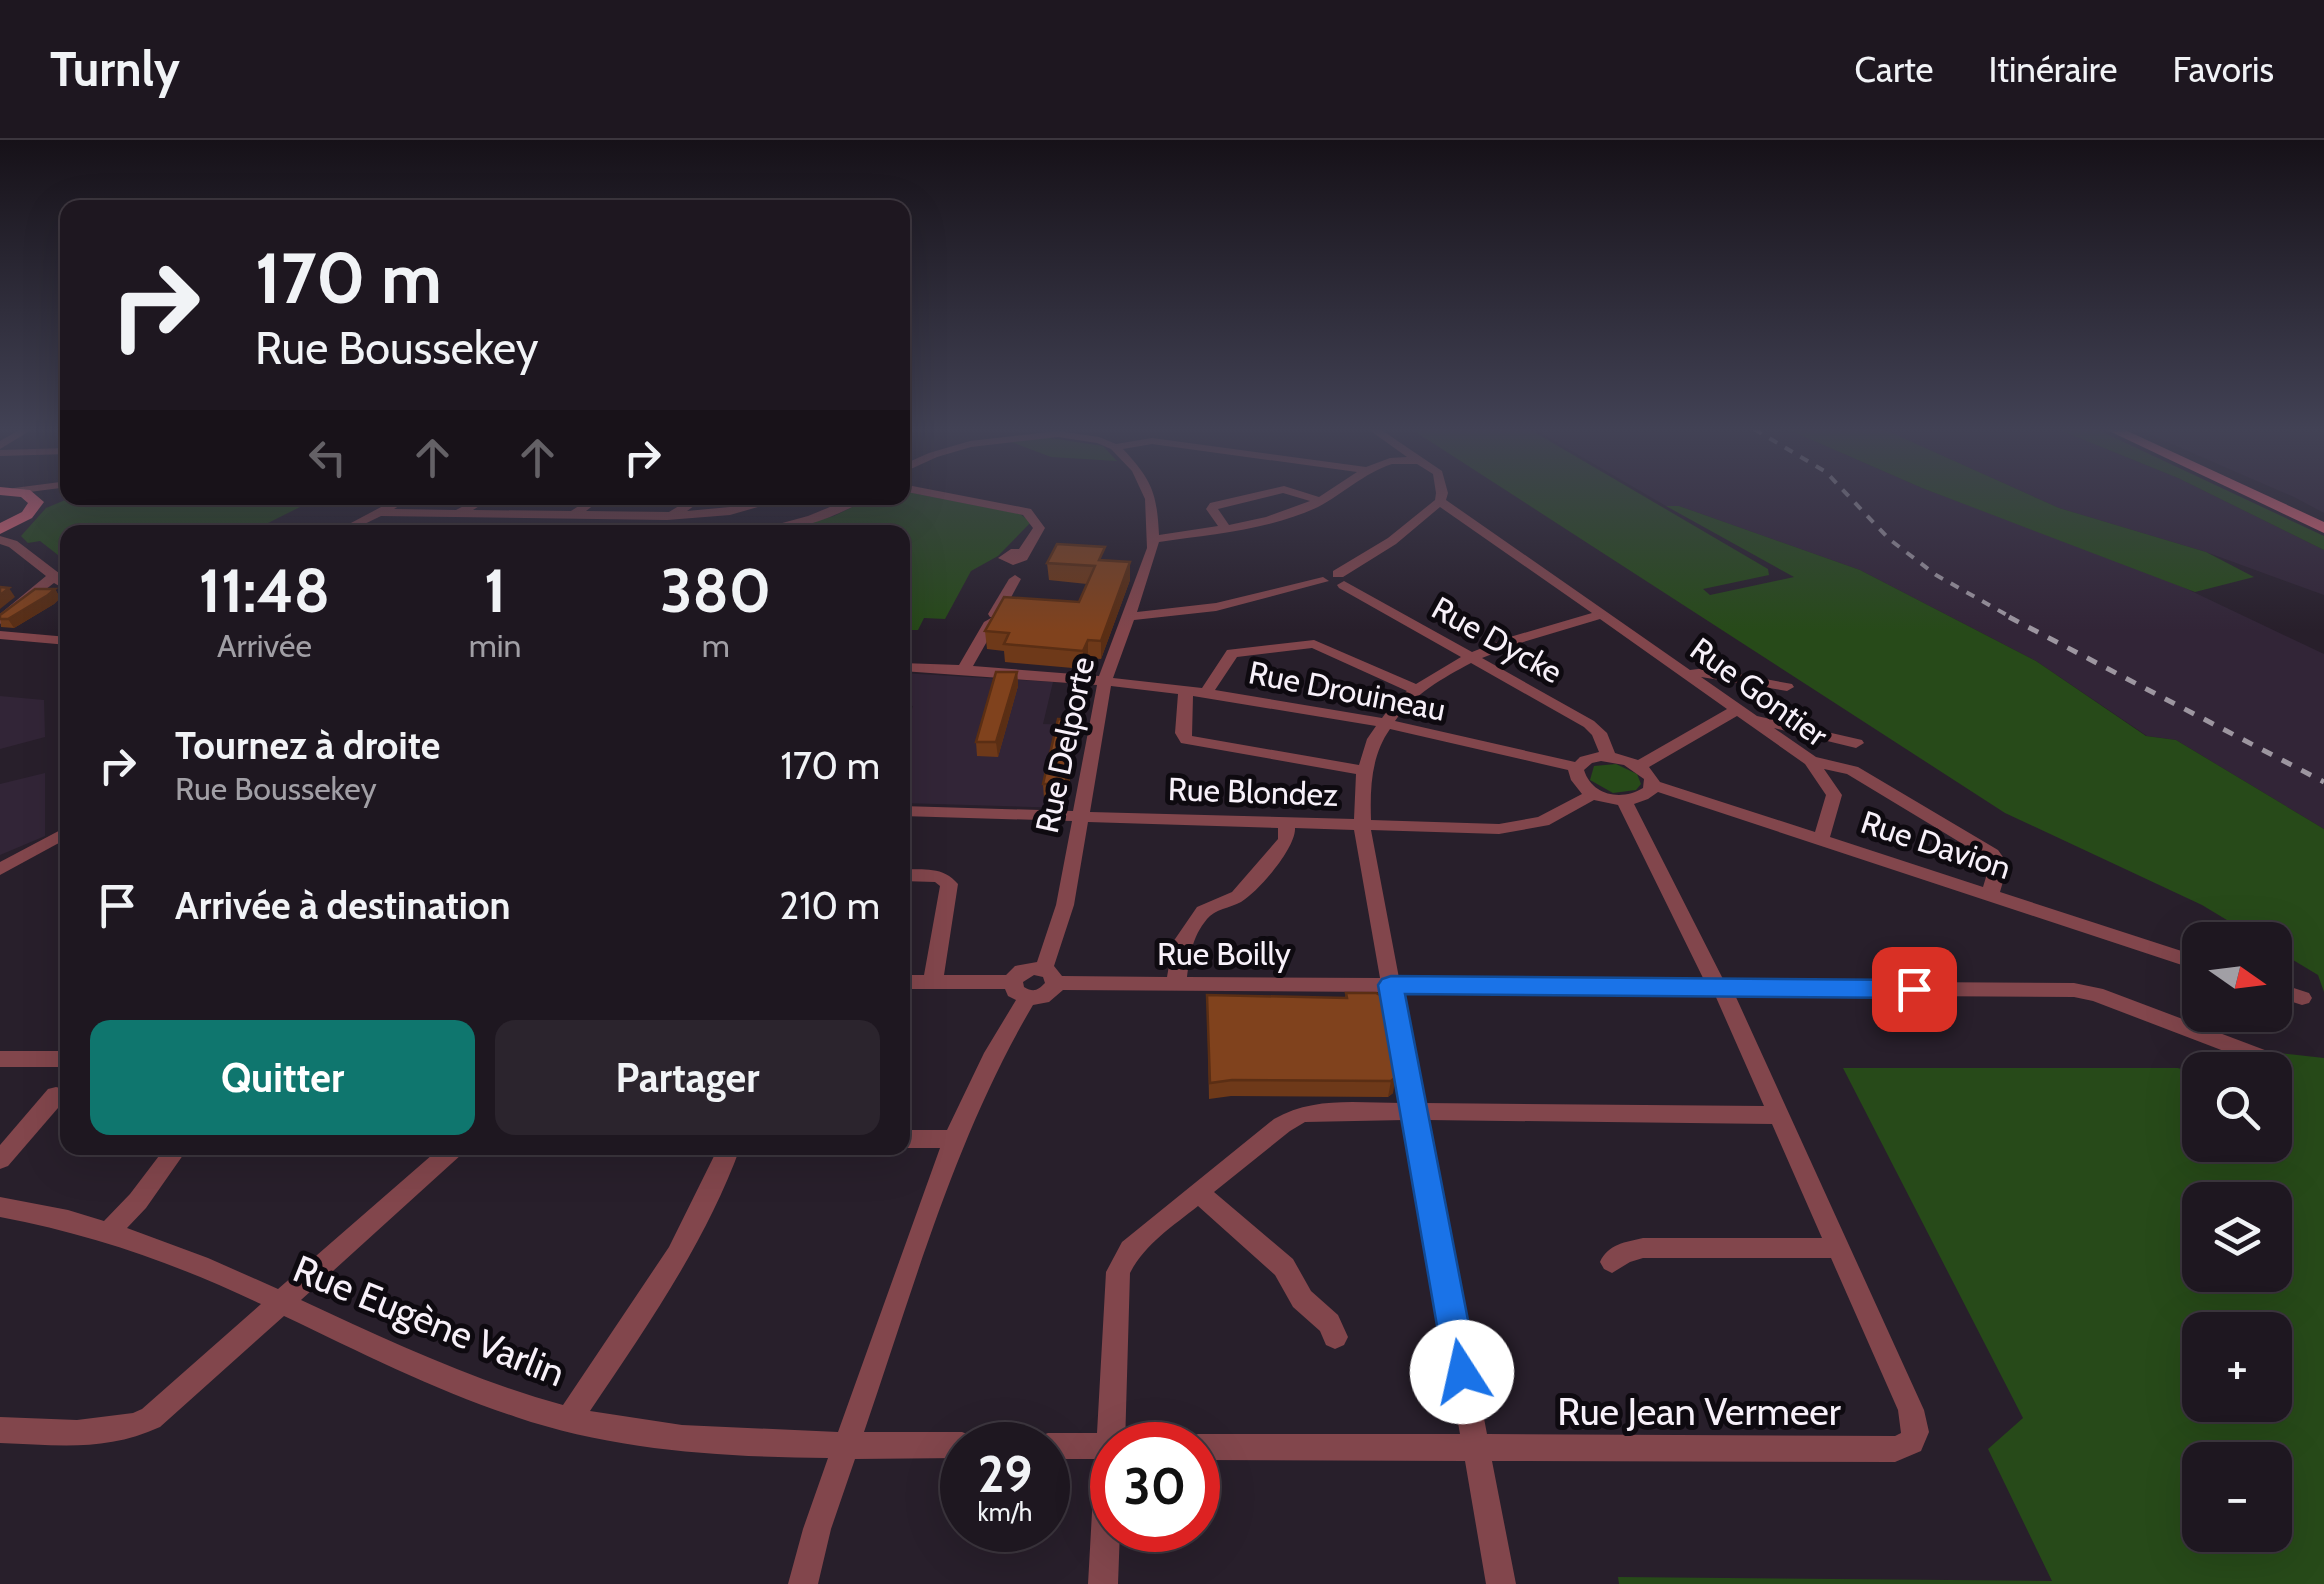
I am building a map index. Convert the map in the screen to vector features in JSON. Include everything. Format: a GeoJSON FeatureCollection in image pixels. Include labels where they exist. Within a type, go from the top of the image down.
{"type":"FeatureCollection","features":[{"type":"Feature","properties":{"kind":"main road"},"geometry":{"type":"LineString","coordinates":[[0,529],[30,512],[34,498],[28,496]]}},
{"type":"Feature","properties":{"kind":"main road"},"geometry":{"type":"LineString","coordinates":[[2261,496],[2324,525]]}},
{"type":"Feature","properties":{"kind":"main road"},"geometry":{"type":"LineString","coordinates":[[2264,496],[2324,525]]}},
{"type":"Feature","properties":{"kind":"street"},"geometry":{"type":"LineString","coordinates":[[52,496],[30,512],[7,542],[60,582]]}},
{"type":"Feature","properties":{"kind":"street"},"geometry":{"type":"LineString","coordinates":[[949,496],[1027,512],[1038,528],[964,670]]}},
{"type":"Feature","properties":{"kind":"street","name":"Rue Delporte"},"geometry":{"type":"LineString","coordinates":[[1050,976],[1105,681],[1154,539],[1149,496]]}},
{"type":"Feature","properties":{"kind":"street"},"geometry":{"type":"LineString","coordinates":[[1226,528],[1212,509],[1214,505],[1252,496]]}},
{"type":"Feature","properties":{"kind":"street"},"geometry":{"type":"LineString","coordinates":[[1306,496],[1320,501]]}},
{"type":"Feature","properties":{"kind":"street"},"geometry":{"type":"LineString","coordinates":[[1154,539],[1277,518],[1327,496]]}},
{"type":"Feature","properties":{"kind":"street"},"geometry":{"type":"LineString","coordinates":[[1128,617],[1216,607],[1323,582],[1324,576],[1341,580],[1440,501],[1440,496]]}},
{"type":"Feature","properties":{"kind":"street","name":"Rue Gontier"},"geometry":{"type":"LineString","coordinates":[[1440,501],[1811,761],[1834,795],[1821,839]]}},
{"type":"Feature","properties":{"kind":"street"},"geometry":{"type":"LineString","coordinates":[[353,525],[392,505]]}},
{"type":"Feature","properties":{"kind":"street"},"geometry":{"type":"LineString","coordinates":[[456,514],[474,505]]}},
{"type":"Feature","properties":{"kind":"street"},"geometry":{"type":"LineString","coordinates":[[572,515],[587,505]]}},
{"type":"Feature","properties":{"kind":"street"},"geometry":{"type":"LineString","coordinates":[[661,525],[688,505]]}},
{"type":"Feature","properties":{"kind":"street"},"geometry":{"type":"LineString","coordinates":[[378,512],[670,516],[754,505]]}},
{"type":"Feature","properties":{"kind":"street"},"geometry":{"type":"LineString","coordinates":[[786,525],[845,505]]}},
{"type":"Feature","properties":{"kind":"street"},"geometry":{"type":"LineString","coordinates":[[0,620],[26,602],[42,584],[55,578]]}},
{"type":"Feature","properties":{"kind":"street","name":"Rue Dycke"},"geometry":{"type":"LineString","coordinates":[[1341,580],[1592,726],[1608,756]]}},
{"type":"Feature","properties":{"kind":"street"},"geometry":{"type":"LineString","coordinates":[[1501,1584],[1361,824],[1362,770],[1368,749],[1384,723],[1416,690],[1469,656],[1605,614]]}},
{"type":"Feature","properties":{"kind":"street"},"geometry":{"type":"LineString","coordinates":[[36,636],[60,633]]}},
{"type":"Feature","properties":{"kind":"street"},"geometry":{"type":"LineString","coordinates":[[0,635],[60,640]]}},
{"type":"Feature","properties":{"kind":"street"},"geometry":{"type":"LineString","coordinates":[[1206,693],[1232,653],[1308,643],[1416,690]]}},
{"type":"Feature","properties":{"kind":"street","name":"Rue Drouineau"},"geometry":{"type":"LineString","coordinates":[[910,667],[1186,690],[1384,723],[1577,767]]}},
{"type":"Feature","properties":{"kind":"street"},"geometry":{"type":"LineString","coordinates":[[1690,674],[1710,672],[1786,687]]}},
{"type":"Feature","properties":{"kind":"street"},"geometry":{"type":"LineString","coordinates":[[1186,690],[1182,734],[1186,740],[1362,770]]}},
{"type":"Feature","properties":{"kind":"street"},"geometry":{"type":"LineString","coordinates":[[1639,766],[1739,709]]}},
{"type":"Feature","properties":{"kind":"street"},"geometry":{"type":"LineString","coordinates":[[1756,721],[1767,719],[1856,743]]}},
{"type":"Feature","properties":{"kind":"street"},"geometry":{"type":"LineString","coordinates":[[1608,756],[1639,766],[1650,775],[1653,785],[1645,796],[1624,801],[1594,794],[1580,783],[1577,767],[1588,758],[1608,756]]}},
{"type":"Feature","properties":{"kind":"street"},"geometry":{"type":"LineString","coordinates":[[1811,761],[1852,770],[1992,854],[1999,864],[1990,894]]}},
{"type":"Feature","properties":{"kind":"street","name":"Rue Davion"},"geometry":{"type":"LineString","coordinates":[[1653,785],[2182,958]]}},
{"type":"Feature","properties":{"kind":"street","name":"Rue Blondez"},"geometry":{"type":"LineString","coordinates":[[910,811],[1514,828],[1550,819],[1594,794]]}},
{"type":"Feature","properties":{"kind":"street"},"geometry":{"type":"LineString","coordinates":[[1612,1262],[1623,1253],[1642,1248],[1838,1248],[1720,987],[1624,801]]}},
{"type":"Feature","properties":{"kind":"street"},"geometry":{"type":"LineString","coordinates":[[1176,984],[1185,936],[1204,910],[1238,896],[1282,848],[1287,839],[1286,822]]}},
{"type":"Feature","properties":{"kind":"street"},"geometry":{"type":"LineString","coordinates":[[3,866],[60,835]]}},
{"type":"Feature","properties":{"kind":"street"},"geometry":{"type":"LineString","coordinates":[[910,875],[939,876],[950,884],[933,982]]}},
{"type":"Feature","properties":{"kind":"street"},"geometry":{"type":"LineString","coordinates":[[803,1584],[817,1529],[954,1139],[994,1053],[1020,990],[1024,970],[1050,976],[1048,994],[1020,990],[933,982],[910,982]]}},
{"type":"Feature","properties":{"kind":"street","name":"Rue Boilly"},"geometry":{"type":"LineString","coordinates":[[1050,976],[1176,984],[2080,990],[2247,1052]]}},
{"type":"Feature","properties":{"kind":"street"},"geometry":{"type":"LineString","coordinates":[[2292,995],[2302,998]]}},
{"type":"Feature","properties":{"kind":"street"},"geometry":{"type":"LineString","coordinates":[[0,1060],[60,1059]]}},
{"type":"Feature","properties":{"kind":"street"},"geometry":{"type":"LineString","coordinates":[[0,1160],[56,1095]]}},
{"type":"Feature","properties":{"kind":"street"},"geometry":{"type":"LineString","coordinates":[[1111,1422],[1118,1272],[1130,1249],[1282,1124],[1301,1114],[1414,1111],[1778,1115]]}},
{"type":"Feature","properties":{"kind":"street"},"geometry":{"type":"LineString","coordinates":[[910,1139],[954,1139]]}},
{"type":"Feature","properties":{"kind":"street"},"geometry":{"type":"LineString","coordinates":[[108,1232],[172,1155]]}},
{"type":"Feature","properties":{"kind":"street"},"geometry":{"type":"LineString","coordinates":[[0,1430],[109,1431],[141,1424],[169,1404],[446,1155]]}},
{"type":"Feature","properties":{"kind":"street"},"geometry":{"type":"LineString","coordinates":[[569,1419],[663,1282],[704,1208],[726,1155]]}},
{"type":"Feature","properties":{"kind":"street"},"geometry":{"type":"LineString","coordinates":[[1198,1192],[1284,1267],[1302,1299],[1329,1323],[1335,1337]]}},
{"type":"Feature","properties":{"kind":"street","name":"Rue Eugène Varlin"},"geometry":{"type":"LineString","coordinates":[[0,1208],[47,1215],[108,1232],[282,1302],[486,1393],[569,1419],[687,1440],[940,1446]]}},
{"type":"Feature","properties":{"kind":"street","name":"Rue Jean Vermeer"},"geometry":{"type":"LineString","coordinates":[[1220,1448],[1476,1451],[1904,1447],[1916,1436],[1912,1410],[1838,1248]]}},
{"type":"Feature","properties":{"kind":"street"},"geometry":{"type":"LineString","coordinates":[[1103,1584],[1105,1552]]}},
{"type":"Feature","properties":{"kind":"shaded area"},"geometry":{"type":"Polygon","coordinates":[[[1650,496],[1944,496],[2166,579],[2324,654],[2324,829],[2176,740],[2147,736],[2036,661],[1860,570],[1679,506],[1666,506],[1650,496]]]}},
{"type":"Feature","properties":{"kind":"shaded area"},"geometry":{"type":"Polygon","coordinates":[[[2033,496],[2215,496],[2324,550],[2324,595],[2206,552],[2059,508],[2033,496]]]}},
{"type":"Feature","properties":{"kind":"shaded area"},"geometry":{"type":"Polygon","coordinates":[[[2324,496],[2324,513],[2294,497],[2324,496]]]}},
{"type":"Feature","properties":{"kind":"shaded area"},"geometry":{"type":"Polygon","coordinates":[[[910,673],[1053,682],[1043,724],[1081,725],[1064,808],[910,803],[910,673]]]}},
{"type":"Feature","properties":{"kind":"shaded area"},"geometry":{"type":"Polygon","coordinates":[[[0,696],[44,700],[45,737],[0,749],[0,696]]]}},
{"type":"Feature","properties":{"kind":"shaded area"},"geometry":{"type":"Polygon","coordinates":[[[45,773],[45,836],[0,855],[0,784],[45,773]]]}},
{"type":"Feature","properties":{"kind":"green space"},"geometry":{"type":"Polygon","coordinates":[[[910,496],[930,496],[1020,514],[1031,522],[998,556],[971,571],[945,619],[924,618],[918,630],[910,630],[910,525],[801,525],[857,505],[910,505],[910,496]]]}},
{"type":"Feature","properties":{"kind":"green space"},"geometry":{"type":"Polygon","coordinates":[[[1515,496],[1644,496],[1768,569],[1769,575],[1703,589],[1710,595],[1794,577],[1666,506],[1679,506],[1860,570],[2036,661],[2146,736],[2176,740],[2324,829],[2324,992],[2318,975],[2292,959],[2292,922],[2230,922],[2202,905],[2005,813],[1515,496]]]}},
{"type":"Feature","properties":{"kind":"green space"},"geometry":{"type":"Polygon","coordinates":[[[1944,496],[2033,496],[2059,508],[2206,552],[2254,577],[2195,592],[1944,496]]]}},
{"type":"Feature","properties":{"kind":"green space"},"geometry":{"type":"Polygon","coordinates":[[[2215,496],[2240,496],[2324,536],[2324,550],[2215,496]]]}},
{"type":"Feature","properties":{"kind":"green space"},"geometry":{"type":"Polygon","coordinates":[[[60,502],[304,505],[264,525],[60,525],[60,557],[40,541],[28,543],[21,536],[46,508],[60,502]]]}},
{"type":"Feature","properties":{"kind":"green space"},"geometry":{"type":"Polygon","coordinates":[[[1616,764],[1637,774],[1641,784],[1636,790],[1613,793],[1590,780],[1594,766],[1616,764]]]}},
{"type":"Feature","properties":{"kind":"green space"},"geometry":{"type":"Polygon","coordinates":[[[2292,1054],[2324,1058],[2324,1584],[1619,1584],[1618,1577],[2052,1581],[1988,1449],[2023,1418],[1843,1068],[2182,1069],[2182,1162],[2292,1162],[2292,1054]]]}},
{"type":"Feature","properties":{"kind":"building"},"geometry":{"type":"Polygon","coordinates":[[[1057,544],[1105,547],[1099,560],[1130,562],[1101,641],[1088,640],[1083,651],[1004,644],[1009,633],[985,631],[1004,597],[1079,602],[1095,566],[1047,563],[1057,544]]]}},
{"type":"Feature","properties":{"kind":"building"},"geometry":{"type":"Polygon","coordinates":[[[35,589],[55,589],[8,619],[0,619],[0,615],[35,589]]]}},
{"type":"Feature","properties":{"kind":"building"},"geometry":{"type":"Polygon","coordinates":[[[996,672],[1017,672],[996,742],[976,742],[996,672]]]}},
{"type":"Feature","properties":{"kind":"building"},"geometry":{"type":"Polygon","coordinates":[[[1058,719],[1078,720],[1065,784],[1043,784],[1058,719]]]}},
{"type":"Feature","properties":{"kind":"building"},"geometry":{"type":"Polygon","coordinates":[[[1346,993],[1382,996],[1396,1077],[1391,1081],[1210,1083],[1207,995],[1347,998],[1346,993]]]}},
{"type":"Feature","properties":{"kind":"railway"},"geometry":{"type":"LineString","coordinates":[[1849,496],[1889,539],[1936,575],[2014,619]]}},
{"type":"Feature","properties":{"kind":"railway"},"geometry":{"type":"LineString","coordinates":[[2009,617],[2324,782]]}},
{"type":"Feature","properties":{"kind":"route"},"geometry":{"type":"LineString","coordinates":[[1462,1372],[1391,985],[1914,989]]}}]}
